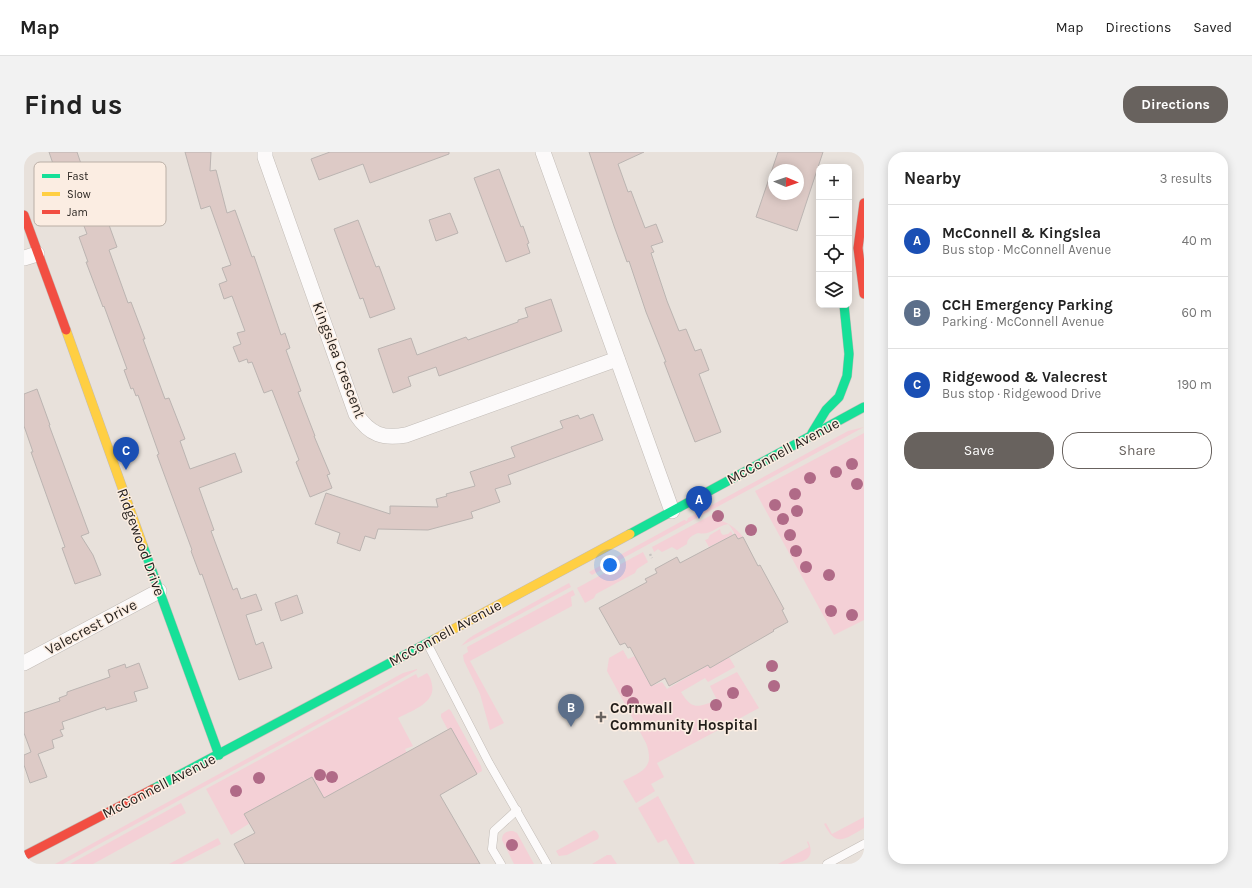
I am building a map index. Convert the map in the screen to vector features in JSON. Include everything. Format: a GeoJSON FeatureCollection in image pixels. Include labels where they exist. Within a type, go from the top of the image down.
{"type":"FeatureCollection","features":[{"type":"Feature","properties":{"kind":"main road"},"geometry":{"type":"LineString","coordinates":[[852,238],[864,200]]}},
{"type":"Feature","properties":{"kind":"main road"},"geometry":{"type":"LineString","coordinates":[[864,203],[858,248],[864,294]]}},
{"type":"Feature","properties":{"kind":"main road","name":"Ridgewood Drive"},"geometry":{"type":"LineString","coordinates":[[24,215],[31,256],[159,590],[219,756]]}},
{"type":"Feature","properties":{"kind":"main road"},"geometry":{"type":"LineString","coordinates":[[811,435],[826,410],[839,397],[847,376],[849,354],[844,308]]}},
{"type":"Feature","properties":{"kind":"main road","name":"McConnell Avenue"},"geometry":{"type":"LineString","coordinates":[[24,856],[219,756],[427,642],[811,435],[864,408]]}},
{"type":"Feature","properties":{"kind":"street","name":"Kingslea Crescent"},"geometry":{"type":"LineString","coordinates":[[265,152],[265,157],[356,414],[363,425],[379,435],[392,438],[406,435],[617,359]]}},
{"type":"Feature","properties":{"kind":"street"},"geometry":{"type":"LineString","coordinates":[[543,152],[672,511]]}},
{"type":"Feature","properties":{"kind":"street","name":"Valecrest Drive"},"geometry":{"type":"LineString","coordinates":[[24,663],[159,590]]}},
{"type":"Feature","properties":{"kind":"lane"},"geometry":{"type":"LineString","coordinates":[[427,642],[489,763],[548,864]]}},
{"type":"Feature","properties":{"kind":"lane"},"geometry":{"type":"LineString","coordinates":[[501,864],[492,849],[494,830],[517,810]]}},
{"type":"Feature","properties":{"kind":"lane"},"geometry":{"type":"LineString","coordinates":[[827,864],[864,844]]}},
{"type":"Feature","properties":{"kind":"path"},"geometry":{"type":"LineString","coordinates":[[650,554],[652,558]]}},
{"type":"Feature","properties":{"kind":"shaded area"},"geometry":{"type":"Polygon","coordinates":[[[864,427],[592,575],[589,572],[684,520],[687,521],[688,518],[848,431],[864,427]]]}},
{"type":"Feature","properties":{"kind":"shaded area"},"geometry":{"type":"Polygon","coordinates":[[[864,433],[864,620],[834,635],[755,491],[864,433]]]}},
{"type":"Feature","properties":{"kind":"shaded area"},"geometry":{"type":"Polygon","coordinates":[[[717,512],[716,519],[731,525],[743,537],[738,539],[728,524],[710,532],[703,534],[698,533],[694,535],[689,538],[687,544],[677,550],[672,547],[662,552],[658,549],[654,552],[652,547],[717,512]]]}},
{"type":"Feature","properties":{"kind":"shaded area"},"geometry":{"type":"Polygon","coordinates":[[[720,529],[723,535],[728,534],[731,531],[733,535],[709,547],[705,540],[720,529]]]}},
{"type":"Feature","properties":{"kind":"shaded area"},"geometry":{"type":"Polygon","coordinates":[[[643,552],[648,562],[637,569],[635,573],[596,594],[594,598],[585,603],[577,588],[643,552]]]}},
{"type":"Feature","properties":{"kind":"shaded area"},"geometry":{"type":"Polygon","coordinates":[[[569,583],[571,587],[461,646],[474,635],[569,583]]]}},
{"type":"Feature","properties":{"kind":"shaded area"},"geometry":{"type":"Polygon","coordinates":[[[573,590],[575,595],[571,597],[572,606],[470,661],[504,723],[490,730],[480,694],[464,661],[463,655],[468,652],[467,647],[573,590]]]}},
{"type":"Feature","properties":{"kind":"shaded area"},"geometry":{"type":"Polygon","coordinates":[[[623,650],[628,659],[635,656],[651,686],[662,682],[667,689],[708,665],[710,668],[729,657],[735,667],[708,682],[705,678],[681,692],[692,705],[701,706],[717,700],[710,686],[737,672],[759,708],[657,763],[664,777],[651,784],[655,791],[636,803],[623,781],[645,768],[649,758],[648,751],[646,743],[607,671],[609,658],[623,650]]]}},
{"type":"Feature","properties":{"kind":"shaded area"},"geometry":{"type":"Polygon","coordinates":[[[417,669],[63,864],[55,864],[403,673],[417,669]]]}},
{"type":"Feature","properties":{"kind":"shaded area"},"geometry":{"type":"Polygon","coordinates":[[[427,673],[432,685],[430,697],[421,706],[398,718],[413,746],[405,749],[407,753],[324,798],[312,777],[244,814],[250,823],[231,835],[206,789],[416,674],[418,678],[427,673]]]}},
{"type":"Feature","properties":{"kind":"shaded area"},"geometry":{"type":"Polygon","coordinates":[[[449,709],[481,766],[482,771],[473,776],[441,717],[441,714],[449,709]]]}},
{"type":"Feature","properties":{"kind":"shaded area"},"geometry":{"type":"Polygon","coordinates":[[[658,796],[695,864],[680,864],[666,839],[658,843],[638,808],[658,796]]]}},
{"type":"Feature","properties":{"kind":"shaded area"},"geometry":{"type":"Polygon","coordinates":[[[181,803],[186,813],[93,864],[70,864],[181,803]]]}},
{"type":"Feature","properties":{"kind":"shaded area"},"geometry":{"type":"Polygon","coordinates":[[[864,817],[864,828],[846,838],[841,839],[837,839],[828,832],[824,824],[826,823],[832,834],[864,817]]]}},
{"type":"Feature","properties":{"kind":"shaded area"},"geometry":{"type":"Polygon","coordinates":[[[594,830],[599,836],[598,839],[567,855],[559,856],[556,851],[594,830]]]}},
{"type":"Feature","properties":{"kind":"shaded area"},"geometry":{"type":"Polygon","coordinates":[[[508,831],[517,833],[534,864],[514,864],[502,840],[505,833],[508,831]]]}},
{"type":"Feature","properties":{"kind":"shaded area"},"geometry":{"type":"Polygon","coordinates":[[[218,838],[221,844],[182,864],[169,864],[218,838]]]}},
{"type":"Feature","properties":{"kind":"shaded area"},"geometry":{"type":"Polygon","coordinates":[[[808,841],[811,849],[808,858],[797,863],[778,864],[809,847],[808,841]]]}},
{"type":"Feature","properties":{"kind":"shaded area"},"geometry":{"type":"Polygon","coordinates":[[[607,855],[611,855],[617,864],[592,864],[607,855]]]}},
{"type":"Feature","properties":{"kind":"building"},"geometry":{"type":"Polygon","coordinates":[[[49,152],[77,152],[80,162],[52,162],[49,152]]]}},
{"type":"Feature","properties":{"kind":"building"},"geometry":{"type":"Polygon","coordinates":[[[185,152],[211,152],[210,171],[216,170],[227,213],[235,210],[252,257],[254,256],[281,335],[285,333],[290,348],[286,350],[301,391],[298,392],[330,474],[327,475],[332,488],[310,497],[296,462],[299,460],[272,390],[264,393],[252,362],[248,363],[247,359],[239,362],[233,347],[241,344],[237,333],[245,331],[232,296],[224,299],[219,284],[227,281],[222,268],[231,265],[210,206],[201,209],[185,152]]]}},
{"type":"Feature","properties":{"kind":"building"},"geometry":{"type":"Polygon","coordinates":[[[330,152],[449,152],[449,154],[370,183],[363,164],[319,180],[311,159],[330,152]]]}},
{"type":"Feature","properties":{"kind":"building"},"geometry":{"type":"Polygon","coordinates":[[[589,152],[644,152],[618,164],[628,192],[631,191],[645,228],[656,224],[663,242],[651,246],[654,252],[651,253],[679,331],[686,329],[695,351],[701,349],[709,370],[699,374],[721,432],[695,442],[664,362],[666,362],[646,312],[629,261],[627,262],[589,152]]]}},
{"type":"Feature","properties":{"kind":"building"},"geometry":{"type":"Polygon","coordinates":[[[778,152],[823,152],[819,164],[816,164],[816,173],[797,231],[756,217],[768,182],[768,200],[804,200],[804,164],[774,164],[778,152]]]}},
{"type":"Feature","properties":{"kind":"building"},"geometry":{"type":"Polygon","coordinates":[[[499,169],[521,227],[523,226],[529,243],[527,244],[530,253],[506,262],[474,178],[499,169]]]}},
{"type":"Feature","properties":{"kind":"building"},"geometry":{"type":"Polygon","coordinates":[[[450,213],[458,233],[436,241],[429,220],[450,213]]]}},
{"type":"Feature","properties":{"kind":"building"},"geometry":{"type":"Polygon","coordinates":[[[358,220],[376,267],[379,266],[395,309],[370,318],[363,298],[360,299],[334,229],[358,220]]]}},
{"type":"Feature","properties":{"kind":"building"},"geometry":{"type":"Polygon","coordinates":[[[84,226],[109,226],[117,247],[109,250],[128,303],[131,302],[145,339],[143,339],[165,399],[169,398],[185,439],[180,441],[190,469],[235,453],[242,472],[199,488],[214,530],[211,531],[233,590],[237,588],[241,599],[256,594],[262,610],[246,615],[256,645],[263,642],[272,668],[239,680],[202,574],[200,575],[191,551],[192,550],[157,455],[159,454],[138,395],[136,396],[133,388],[131,389],[124,370],[127,369],[86,262],[88,262],[79,237],[87,234],[84,226]]]}},
{"type":"Feature","properties":{"kind":"building"},"geometry":{"type":"Polygon","coordinates":[[[551,299],[562,331],[439,376],[436,367],[408,377],[411,386],[393,393],[378,349],[411,338],[417,355],[466,337],[468,340],[518,322],[518,320],[528,317],[525,308],[551,299]]]}},
{"type":"Feature","properties":{"kind":"building"},"geometry":{"type":"Polygon","coordinates":[[[37,389],[89,533],[81,536],[93,555],[101,575],[75,584],[62,548],[65,547],[31,452],[33,452],[24,426],[24,394],[37,389]]]}},
{"type":"Feature","properties":{"kind":"building"},"geometry":{"type":"Polygon","coordinates":[[[593,414],[603,440],[508,475],[511,484],[495,489],[500,502],[471,512],[473,518],[428,530],[378,529],[375,539],[365,536],[360,551],[337,543],[340,533],[315,524],[326,493],[390,514],[390,506],[438,507],[436,499],[447,496],[446,494],[475,486],[470,472],[515,457],[511,447],[563,428],[560,421],[578,415],[580,419],[593,414]]]}},
{"type":"Feature","properties":{"kind":"building"},"geometry":{"type":"Polygon","coordinates":[[[735,534],[738,539],[743,537],[758,566],[760,565],[784,609],[782,610],[788,622],[710,668],[708,665],[669,686],[665,678],[651,686],[630,647],[628,648],[625,643],[620,645],[599,608],[647,582],[645,579],[657,573],[655,569],[677,557],[680,563],[735,534]]]}},
{"type":"Feature","properties":{"kind":"building"},"geometry":{"type":"Polygon","coordinates":[[[297,595],[303,613],[281,621],[275,603],[297,595]]]}},
{"type":"Feature","properties":{"kind":"building"},"geometry":{"type":"Polygon","coordinates":[[[139,663],[148,688],[134,692],[137,701],[106,710],[105,707],[62,722],[64,729],[60,730],[63,736],[52,740],[54,748],[38,754],[47,777],[30,783],[24,765],[24,755],[31,752],[24,733],[24,713],[60,701],[59,698],[67,695],[67,692],[110,677],[108,670],[125,664],[126,668],[139,663]]]}},
{"type":"Feature","properties":{"kind":"building"},"geometry":{"type":"Polygon","coordinates":[[[451,728],[477,774],[440,795],[480,864],[245,864],[234,844],[255,833],[244,814],[312,777],[324,798],[451,728]]]}},
{"type":"Feature","properties":{"kind":"traffic: fast"},"geometry":{"type":"LineString","coordinates":[[812,433],[826,410],[839,397],[847,376],[849,354],[844,308]]}},
{"type":"Feature","properties":{"kind":"traffic: fast"},"geometry":{"type":"LineString","coordinates":[[630,534],[864,407]]}},
{"type":"Feature","properties":{"kind":"traffic: fast"},"geometry":{"type":"LineString","coordinates":[[143,546],[219,755]]}},
{"type":"Feature","properties":{"kind":"traffic: fast"},"geometry":{"type":"LineString","coordinates":[[153,789],[435,639]]}},
{"type":"Feature","properties":{"kind":"traffic: slow"},"geometry":{"type":"LineString","coordinates":[[66,330],[143,546]]}},
{"type":"Feature","properties":{"kind":"traffic: slow"},"geometry":{"type":"LineString","coordinates":[[435,639],[630,534]]}},
{"type":"Feature","properties":{"kind":"traffic: jam"},"geometry":{"type":"LineString","coordinates":[[864,203],[858,248],[864,294]]}},
{"type":"Feature","properties":{"kind":"traffic: jam"},"geometry":{"type":"LineString","coordinates":[[24,215],[66,330]]}},
{"type":"Feature","properties":{"kind":"traffic: jam"},"geometry":{"type":"LineString","coordinates":[[24,856],[153,789]]}},
{"type":"Feature","properties":{"kind":"place","name":"Ridgewood & Valecrest"},"geometry":{"type":"Point","coordinates":[126,470]}},
{"type":"Feature","properties":{"kind":"place","name":"McConnell & Kingslea"},"geometry":{"type":"Point","coordinates":[699,519]}},
{"type":"Feature","properties":{"kind":"place","name":"Cornwall Community Hospital"},"geometry":{"type":"Point","coordinates":[601,717]}},
{"type":"Feature","properties":{"kind":"place","name":"CCH Emergency Parking"},"geometry":{"type":"Point","coordinates":[571,727]}}]}
